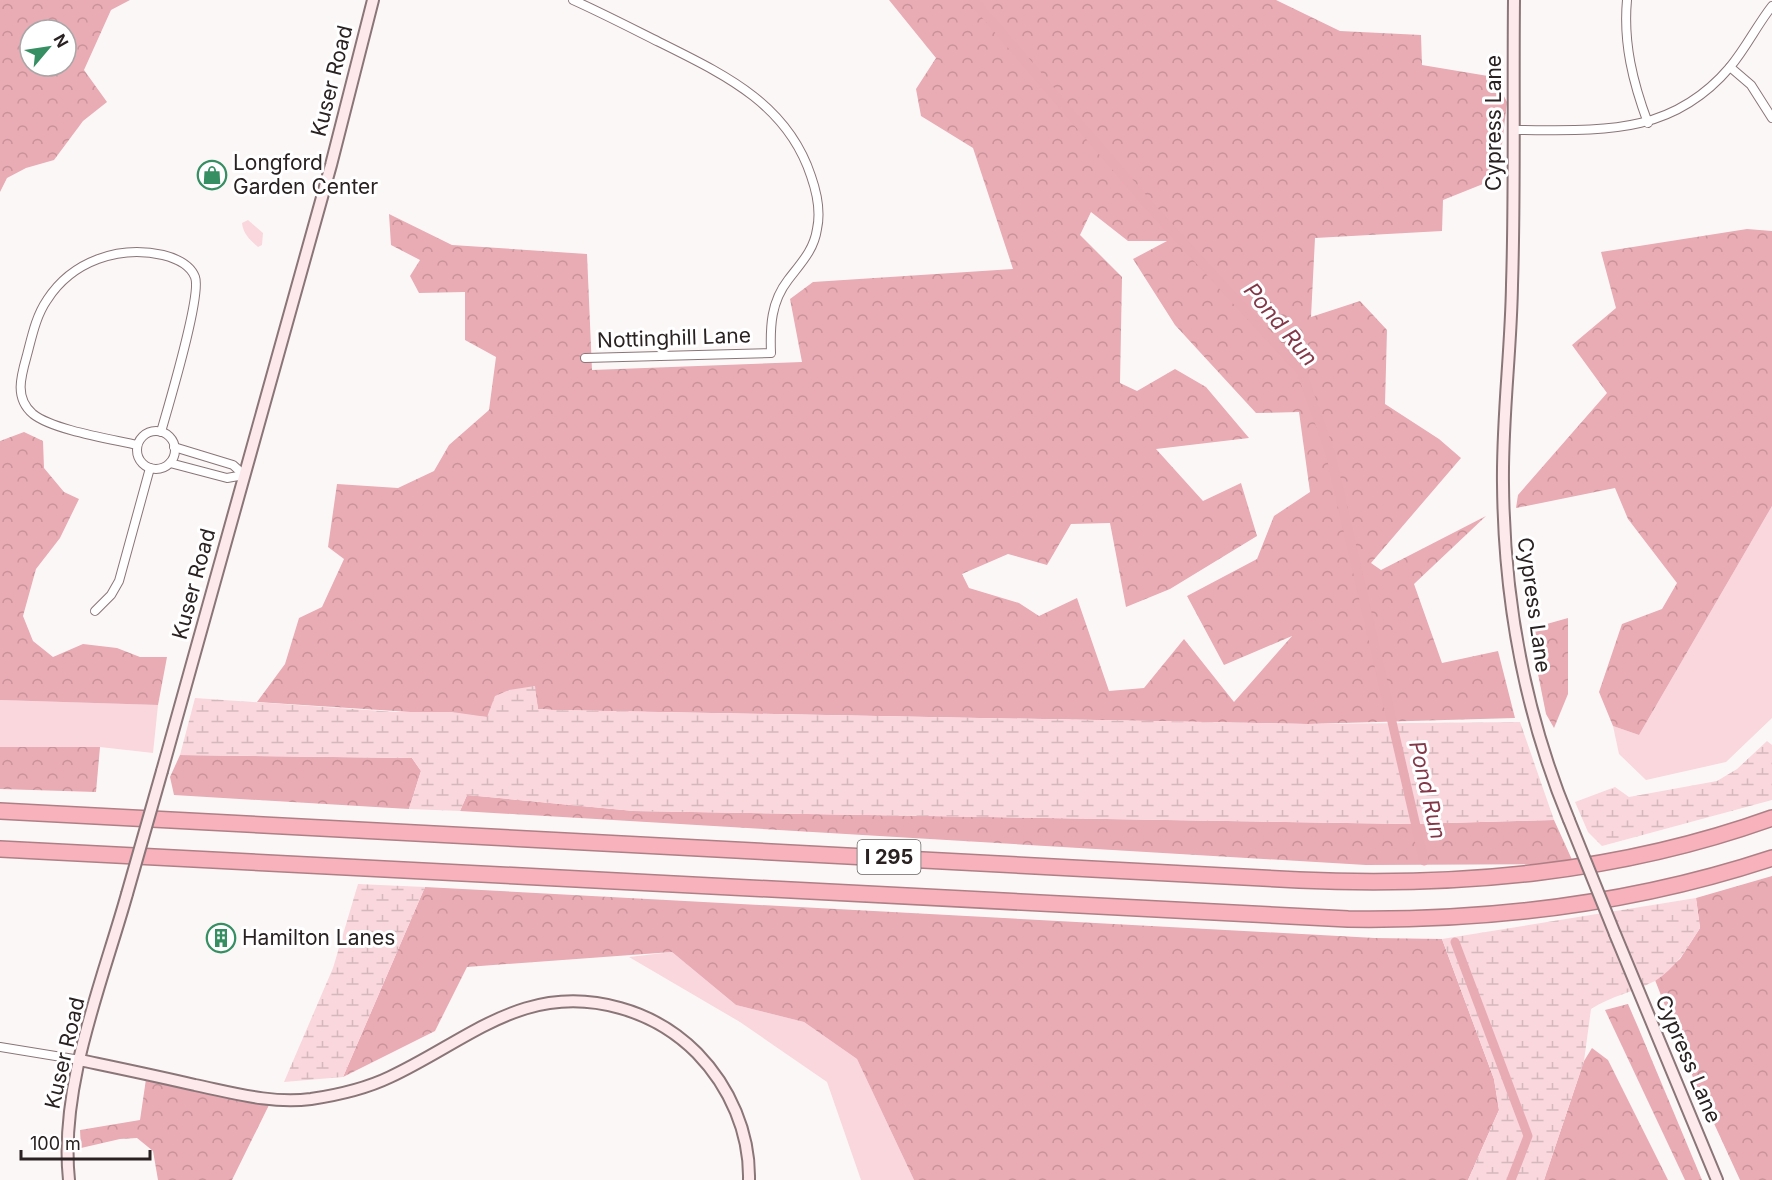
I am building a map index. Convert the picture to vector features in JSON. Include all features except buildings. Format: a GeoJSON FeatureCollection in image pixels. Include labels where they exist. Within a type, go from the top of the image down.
{"type":"FeatureCollection","features":[{"type":"Feature","properties":{"kind":"highway","name":"I 295"},"geometry":{"type":"LineString","coordinates":[[0,811],[1389,882],[1495,878],[1579,868],[1702,841],[1772,819]]}},
{"type":"Feature","properties":{"kind":"highway","name":"I 295"},"geometry":{"type":"LineString","coordinates":[[0,849],[1399,920],[1479,917],[1566,908],[1656,891],[1772,858]]}},
{"type":"Feature","properties":{"kind":"street","name":"Kuser Road"},"geometry":{"type":"LineString","coordinates":[[69,1180],[69,1128],[80,1060],[331,165],[373,0]]}},
{"type":"Feature","properties":{"kind":"street","name":"Nottinghill Lane"},"geometry":{"type":"LineString","coordinates":[[573,0],[739,84],[770,108],[802,152],[815,186],[819,217],[817,231],[806,258],[788,280],[775,303],[770,330],[771,353],[585,358]]}},
{"type":"Feature","properties":{"kind":"street","name":"Cypress Lane"},"geometry":{"type":"LineString","coordinates":[[1514,0],[1512,285],[1503,482],[1508,576],[1529,700],[1542,746],[1569,820],[1717,1180]]}},
{"type":"Feature","properties":{"kind":"street"},"geometry":{"type":"LineString","coordinates":[[1627,0],[1626,35],[1629,59],[1648,123]]}},
{"type":"Feature","properties":{"kind":"street"},"geometry":{"type":"LineString","coordinates":[[1513,130],[1611,130],[1648,123],[1688,104],[1730,67],[1772,6]]}},
{"type":"Feature","properties":{"kind":"street"},"geometry":{"type":"LineString","coordinates":[[1730,67],[1755,90],[1772,118]]}},
{"type":"Feature","properties":{"kind":"street"},"geometry":{"type":"LineString","coordinates":[[137,445],[45,420],[29,410],[22,398],[21,373],[33,330],[43,308],[67,278],[89,262],[122,252],[150,253],[176,258],[196,278],[195,306],[161,432]]}},
{"type":"Feature","properties":{"kind":"street"},"geometry":{"type":"LineString","coordinates":[[161,432],[170,438],[174,447],[170,463],[160,469],[150,468],[138,457],[137,445],[147,434],[161,432]]}},
{"type":"Feature","properties":{"kind":"street"},"geometry":{"type":"LineString","coordinates":[[174,447],[233,465],[244,475]]}},
{"type":"Feature","properties":{"kind":"street"},"geometry":{"type":"LineString","coordinates":[[170,463],[227,478],[244,475]]}},
{"type":"Feature","properties":{"kind":"street"},"geometry":{"type":"LineString","coordinates":[[95,611],[111,594],[119,581],[150,468]]}},
{"type":"Feature","properties":{"kind":"street"},"geometry":{"type":"LineString","coordinates":[[0,1047],[80,1060],[261,1099],[308,1099],[350,1092],[389,1077],[497,1017],[518,1009],[557,1001],[594,1002],[627,1010],[661,1025],[684,1041],[706,1062],[724,1088],[737,1113],[747,1152],[749,1180]]}},
{"type":"Feature","properties":{"kind":"green space"},"geometry":{"type":"Polygon","coordinates":[[[0,0],[130,0],[111,10],[84,70],[107,102],[83,121],[54,160],[26,168],[7,178],[0,192],[0,0]]]}},
{"type":"Feature","properties":{"kind":"green space"},"geometry":{"type":"Polygon","coordinates":[[[889,0],[1276,0],[1340,31],[1421,35],[1422,65],[1494,77],[1507,102],[1498,178],[1443,200],[1442,231],[1315,238],[1311,317],[1360,301],[1387,330],[1385,404],[1439,439],[1461,458],[1371,563],[1381,570],[1486,516],[1414,584],[1442,663],[1498,651],[1515,718],[1307,724],[554,710],[538,709],[534,686],[487,717],[257,702],[285,664],[299,618],[322,607],[344,559],[328,547],[337,484],[398,488],[434,471],[449,445],[489,410],[496,357],[465,340],[465,292],[419,293],[410,276],[420,260],[391,245],[389,214],[452,245],[587,254],[592,370],[802,362],[790,299],[813,282],[1013,269],[973,148],[921,116],[916,89],[936,58],[889,0]],[[1091,212],[1080,235],[1122,277],[1120,383],[1137,391],[1175,369],[1206,387],[1249,438],[1156,449],[1203,501],[1241,483],[1257,536],[1170,589],[1126,607],[1110,523],[1071,524],[1047,565],[1008,554],[962,574],[969,588],[1019,603],[1039,616],[1077,598],[1109,691],[1144,688],[1184,639],[1234,702],[1292,636],[1224,665],[1187,596],[1257,559],[1274,516],[1310,492],[1299,412],[1256,413],[1175,325],[1133,259],[1167,241],[1128,241],[1091,212]]]}},
{"type":"Feature","properties":{"kind":"green space"},"geometry":{"type":"Polygon","coordinates":[[[248,220],[263,233],[262,245],[258,247],[244,231],[242,223],[248,220]]]}},
{"type":"Feature","properties":{"kind":"green space"},"geometry":{"type":"Polygon","coordinates":[[[1747,229],[1772,231],[1772,506],[1639,735],[1613,726],[1599,692],[1622,624],[1662,609],[1677,583],[1628,519],[1615,488],[1516,508],[1518,495],[1607,393],[1572,345],[1616,308],[1601,252],[1747,229]]]}},
{"type":"Feature","properties":{"kind":"green space"},"geometry":{"type":"Polygon","coordinates":[[[24,432],[43,441],[44,468],[64,492],[79,499],[60,538],[36,569],[23,616],[33,641],[53,657],[83,644],[117,648],[140,657],[167,657],[158,705],[0,700],[0,441],[24,432]]]}},
{"type":"Feature","properties":{"kind":"green space"},"geometry":{"type":"Polygon","coordinates":[[[1772,506],[1772,718],[1726,762],[1646,780],[1619,754],[1613,726],[1639,735],[1772,506]]]}},
{"type":"Feature","properties":{"kind":"green space"},"geometry":{"type":"Polygon","coordinates":[[[1568,618],[1568,694],[1554,728],[1546,714],[1529,629],[1568,618]]]}},
{"type":"Feature","properties":{"kind":"green space"},"geometry":{"type":"Polygon","coordinates":[[[535,686],[538,709],[554,710],[1307,724],[1520,722],[1554,820],[1409,824],[634,811],[467,795],[460,811],[409,809],[421,771],[412,758],[180,755],[195,698],[396,712],[452,712],[487,717],[495,696],[509,690],[535,686]]]}},
{"type":"Feature","properties":{"kind":"green space"},"geometry":{"type":"Polygon","coordinates":[[[0,700],[158,705],[153,753],[100,747],[0,747],[0,700]]]}},
{"type":"Feature","properties":{"kind":"green space"},"geometry":{"type":"Polygon","coordinates":[[[1767,741],[1772,745],[1772,800],[1602,846],[1588,832],[1575,802],[1615,787],[1629,797],[1717,781],[1737,769],[1767,741]]]}},
{"type":"Feature","properties":{"kind":"green space"},"geometry":{"type":"Polygon","coordinates":[[[0,747],[100,747],[96,792],[0,789],[0,747]]]}},
{"type":"Feature","properties":{"kind":"green space"},"geometry":{"type":"Polygon","coordinates":[[[180,755],[412,758],[421,771],[409,809],[174,795],[170,777],[180,755]]]}},
{"type":"Feature","properties":{"kind":"green space"},"geometry":{"type":"Polygon","coordinates":[[[467,795],[634,811],[1409,824],[1554,820],[1574,864],[1366,865],[460,811],[467,795]]]}},
{"type":"Feature","properties":{"kind":"green space"},"geometry":{"type":"Polygon","coordinates":[[[1772,876],[1772,1180],[1740,1180],[1694,1080],[1655,980],[1680,959],[1700,928],[1696,898],[1772,876]]]}},
{"type":"Feature","properties":{"kind":"green space"},"geometry":{"type":"Polygon","coordinates":[[[358,884],[425,887],[343,1077],[284,1082],[333,968],[358,884]]]}},
{"type":"Feature","properties":{"kind":"green space"},"geometry":{"type":"Polygon","coordinates":[[[425,887],[1375,938],[1442,939],[1494,1079],[1499,1110],[1468,1180],[914,1180],[857,1059],[804,1022],[736,1005],[672,952],[467,967],[435,1031],[343,1077],[425,887]]]}},
{"type":"Feature","properties":{"kind":"green space"},"geometry":{"type":"Polygon","coordinates":[[[1696,898],[1700,928],[1675,964],[1655,981],[1591,1009],[1584,1061],[1544,1180],[1468,1180],[1499,1110],[1494,1079],[1442,939],[1696,898]]]}},
{"type":"Feature","properties":{"kind":"green space"},"geometry":{"type":"Polygon","coordinates":[[[672,952],[736,1005],[804,1022],[857,1059],[914,1180],[861,1180],[827,1082],[740,1022],[629,957],[672,952]]]}},
{"type":"Feature","properties":{"kind":"green space"},"geometry":{"type":"Polygon","coordinates":[[[1628,1004],[1702,1180],[1685,1180],[1605,1010],[1628,1004]]]}},
{"type":"Feature","properties":{"kind":"green space"},"geometry":{"type":"Polygon","coordinates":[[[1592,1048],[1608,1060],[1668,1180],[1544,1180],[1584,1061],[1592,1048]]]}},
{"type":"Feature","properties":{"kind":"green space"},"geometry":{"type":"Polygon","coordinates":[[[146,1079],[269,1105],[232,1180],[158,1180],[153,1151],[137,1138],[120,1139],[81,1148],[80,1130],[140,1120],[146,1079]]]}},
{"type":"Feature","properties":{"kind":"waterway","name":"Pond Run"},"geometry":{"type":"LineString","coordinates":[[973,0],[1146,202],[1301,371],[1330,452],[1424,861]]}},
{"type":"Feature","properties":{"kind":"waterway","name":"Pond Run"},"geometry":{"type":"LineString","coordinates":[[1455,942],[1528,1136],[1511,1180]]}},
{"type":"Feature","properties":{"kind":"place","name":"Longford Garden Center"},"geometry":{"type":"Point","coordinates":[212,175]}},
{"type":"Feature","properties":{"kind":"place","name":"Hamilton Lanes"},"geometry":{"type":"Point","coordinates":[221,938]}}]}
